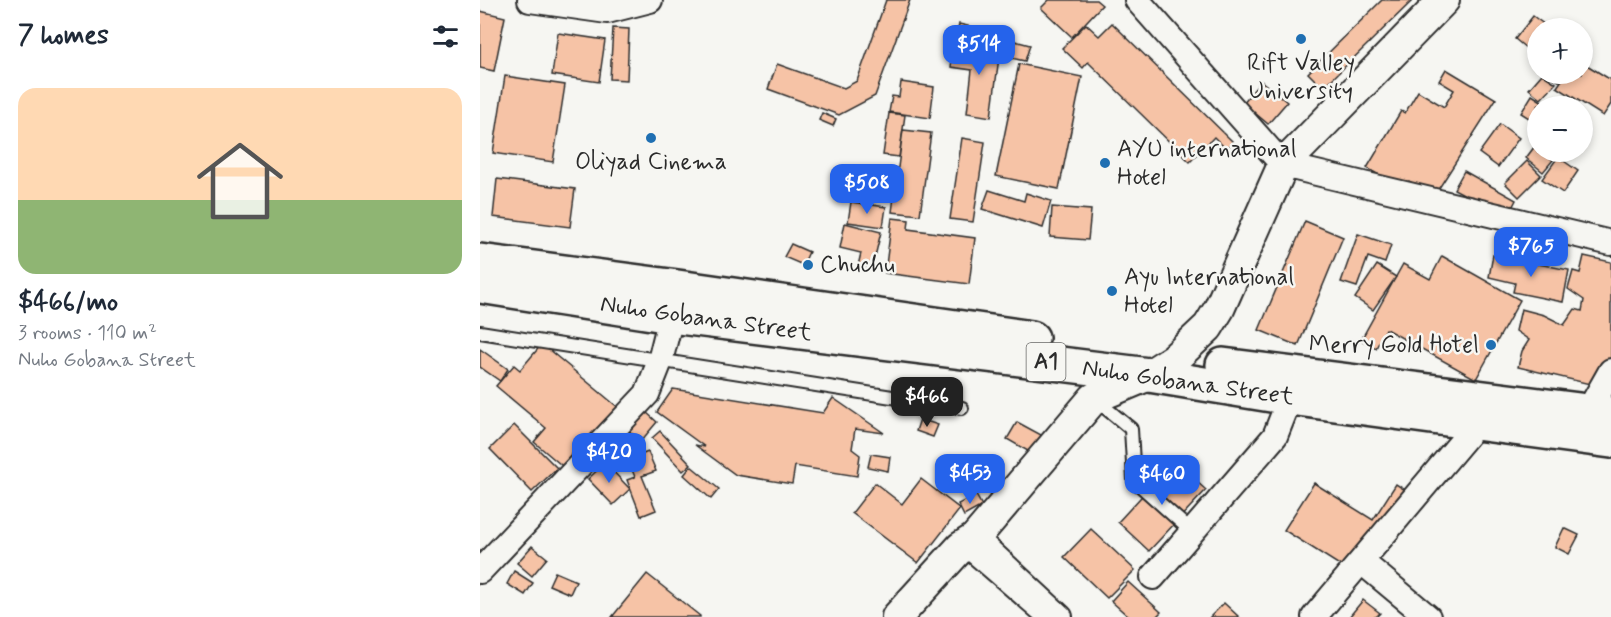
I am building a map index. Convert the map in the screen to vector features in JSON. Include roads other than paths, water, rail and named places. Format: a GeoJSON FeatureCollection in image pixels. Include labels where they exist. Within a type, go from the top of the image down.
{"type":"FeatureCollection","features":[{"type":"Feature","properties":{"kind":"main road","name":"Nuho Gobana Street"},"geometry":{"type":"LineString","coordinates":[[480,280],[675,301],[1488,410],[1611,441]]}},
{"type":"Feature","properties":{"kind":"main road","name":"Nuho Gobana Street"},"geometry":{"type":"LineString","coordinates":[[1162,367],[1290,398],[1488,410],[1600,412]]}},
{"type":"Feature","properties":{"kind":"street"},"geometry":{"type":"LineString","coordinates":[[530,0],[606,10],[650,0]]}},
{"type":"Feature","properties":{"kind":"street"},"geometry":{"type":"LineString","coordinates":[[1137,0],[1283,165],[1611,243]]}},
{"type":"Feature","properties":{"kind":"street"},"geometry":{"type":"LineString","coordinates":[[897,617],[968,542],[1094,398],[1162,367],[1208,327],[1219,309],[1283,165],[1444,0]]}},
{"type":"Feature","properties":{"kind":"street"},"geometry":{"type":"LineString","coordinates":[[480,571],[647,394],[660,361],[675,301]]}},
{"type":"Feature","properties":{"kind":"street"},"geometry":{"type":"LineString","coordinates":[[1600,412],[1611,371]]}},
{"type":"Feature","properties":{"kind":"street"},"geometry":{"type":"LineString","coordinates":[[1153,577],[1275,436],[1290,398]]}},
{"type":"Feature","properties":{"kind":"street"},"geometry":{"type":"LineString","coordinates":[[1314,617],[1488,410]]}},
{"type":"Feature","properties":{"kind":"street"},"geometry":{"type":"LineString","coordinates":[[968,542],[1060,617]]}},
{"type":"Feature","properties":{"kind":"street"},"geometry":{"type":"LineString","coordinates":[[1362,562],[1428,617]]}},
{"type":"Feature","properties":{"kind":"lane"},"geometry":{"type":"LineString","coordinates":[[480,332],[962,408]]}},
{"type":"Feature","properties":{"kind":"lane"},"geometry":{"type":"LineString","coordinates":[[1094,398],[1131,429],[1134,480],[1192,532]]}},
{"type":"Feature","properties":{"kind":"lane"},"geometry":{"type":"LineString","coordinates":[[968,542],[1042,617]]}},
{"type":"Feature","properties":{"kind":"place","name":"Rift Valley University"},"geometry":{"type":"Point","coordinates":[1301,39]}},
{"type":"Feature","properties":{"kind":"place","name":"Oliyad Cinema"},"geometry":{"type":"Point","coordinates":[651,138]}},
{"type":"Feature","properties":{"kind":"place","name":"AYU international Hotel"},"geometry":{"type":"Point","coordinates":[1105,163]}},
{"type":"Feature","properties":{"kind":"place","name":"Chuchu"},"geometry":{"type":"Point","coordinates":[808,265]}},
{"type":"Feature","properties":{"kind":"place","name":"Ayu International Hotel"},"geometry":{"type":"Point","coordinates":[1112,291]}},
{"type":"Feature","properties":{"kind":"place","name":"Merry Gold Hotel"},"geometry":{"type":"Point","coordinates":[1491,345]}}]}
